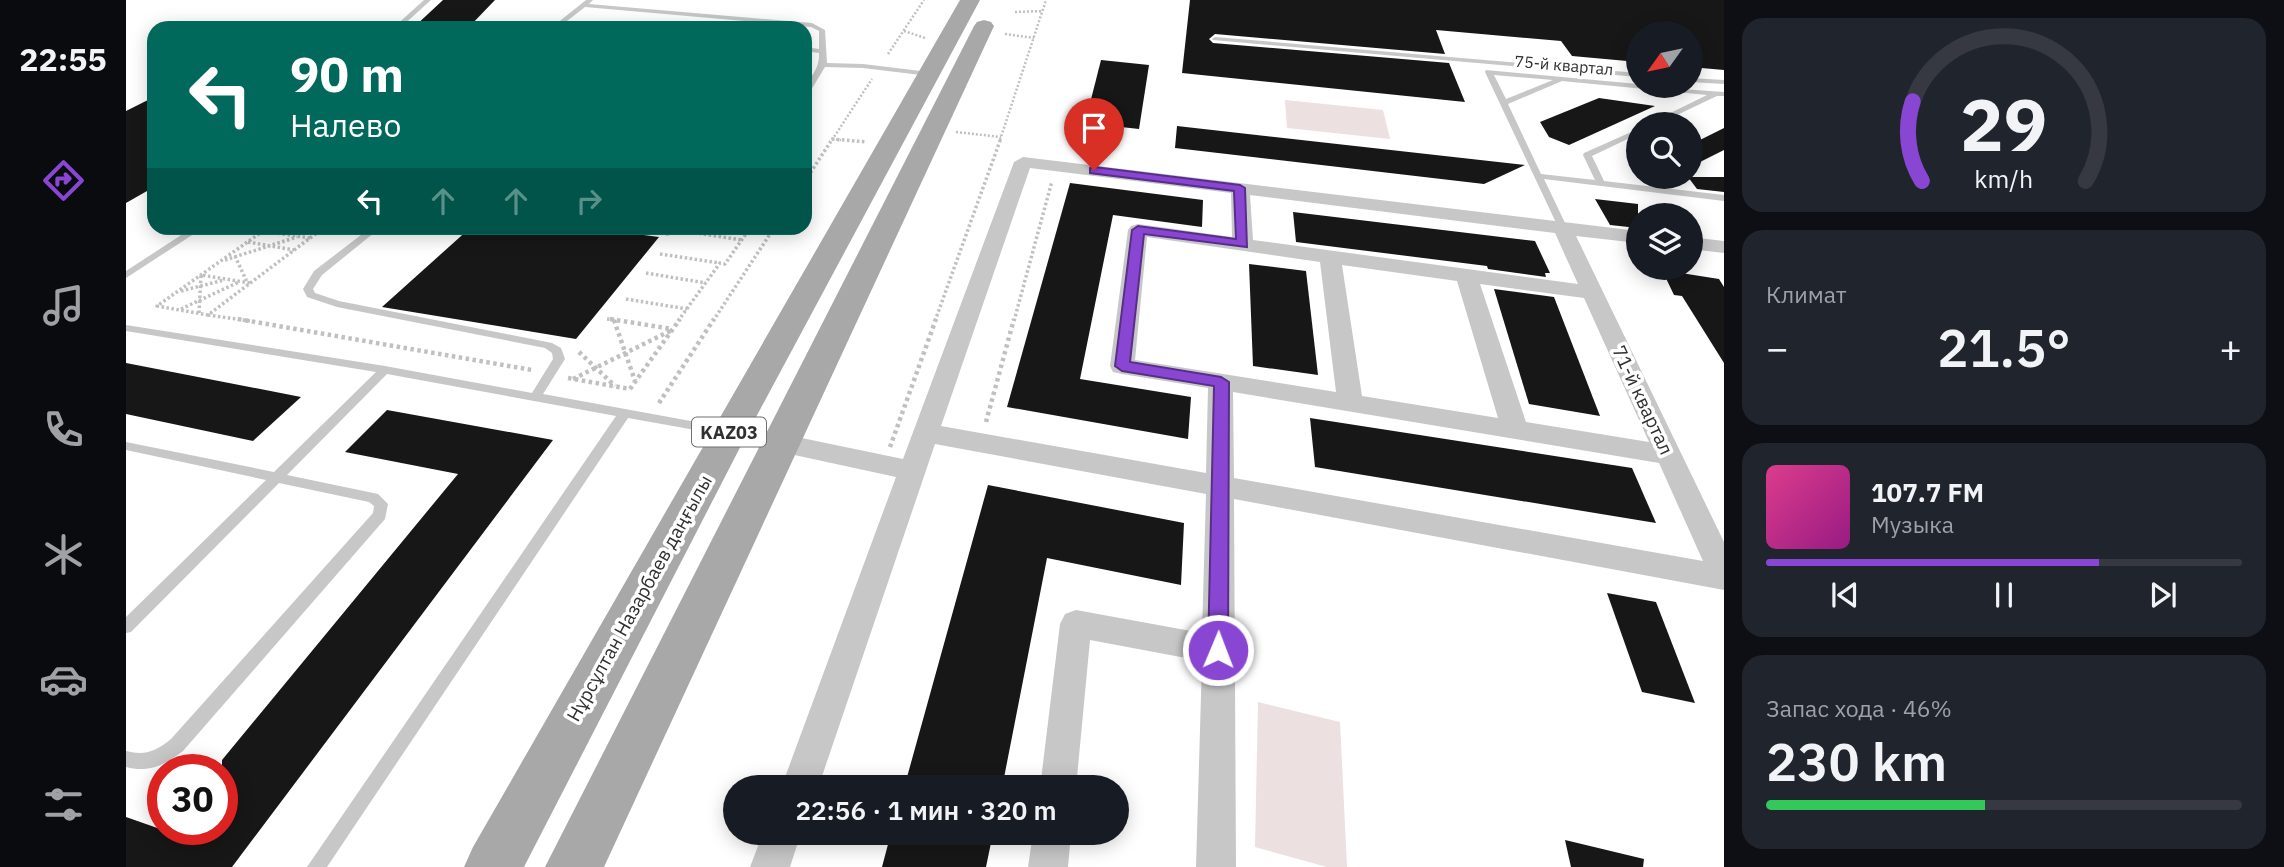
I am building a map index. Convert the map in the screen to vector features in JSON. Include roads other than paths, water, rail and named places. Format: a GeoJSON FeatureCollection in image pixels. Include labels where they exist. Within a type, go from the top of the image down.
{"type":"FeatureCollection","features":[{"type":"Feature","properties":{"kind":"main road","name":"Нұрсұлтан Назарбаев даңғылы"},"geometry":{"type":"LineString","coordinates":[[493,867],[729,432],[970,0]]}},
{"type":"Feature","properties":{"kind":"main road","name":"KАZ03"},"geometry":{"type":"LineString","coordinates":[[574,867],[781,443],[1006,6]]}},
{"type":"Feature","properties":{"kind":"street"},"geometry":{"type":"LineString","coordinates":[[804,775],[1023,162],[1626,236]]}},
{"type":"Feature","properties":{"kind":"street"},"geometry":{"type":"LineString","coordinates":[[1240,188],[1243,244]]}},
{"type":"Feature","properties":{"kind":"street","name":"71-й квартал"},"geometry":{"type":"LineString","coordinates":[[1562,228],[1724,575]]}},
{"type":"Feature","properties":{"kind":"street"},"geometry":{"type":"LineString","coordinates":[[1593,293],[1138,230],[1122,366],[1669,455]]}},
{"type":"Feature","properties":{"kind":"street"},"geometry":{"type":"LineString","coordinates":[[1703,245],[1724,247]]}},
{"type":"Feature","properties":{"kind":"street"},"geometry":{"type":"LineString","coordinates":[[1330,256],[1350,403]]}},
{"type":"Feature","properties":{"kind":"street"},"geometry":{"type":"LineString","coordinates":[[1466,275],[1515,430]]}},
{"type":"Feature","properties":{"kind":"street"},"geometry":{"type":"LineString","coordinates":[[1216,867],[1221,382]]}},
{"type":"Feature","properties":{"kind":"street"},"geometry":{"type":"LineString","coordinates":[[729,432],[914,471]]}},
{"type":"Feature","properties":{"kind":"street"},"geometry":{"type":"LineString","coordinates":[[927,433],[1724,575]]}},
{"type":"Feature","properties":{"kind":"street"},"geometry":{"type":"LineString","coordinates":[[1059,775],[1076,624],[1218,650]]}},
{"type":"Feature","properties":{"kind":"street"},"geometry":{"type":"LineString","coordinates":[[770,867],[778,845]]}},
{"type":"Feature","properties":{"kind":"street"},"geometry":{"type":"LineString","coordinates":[[1048,867],[1051,845]]}},
{"type":"Feature","properties":{"kind":"lane"},"geometry":{"type":"LineString","coordinates":[[404,21],[428,0]]}},
{"type":"Feature","properties":{"kind":"lane"},"geometry":{"type":"LineString","coordinates":[[563,21],[590,0]]}},
{"type":"Feature","properties":{"kind":"lane"},"geometry":{"type":"LineString","coordinates":[[611,7],[620,0]]}},
{"type":"Feature","properties":{"kind":"lane"},"geometry":{"type":"LineString","coordinates":[[584,5],[767,21]]}},
{"type":"Feature","properties":{"kind":"lane"},"geometry":{"type":"LineString","coordinates":[[812,25],[822,30],[823,52],[823,65],[812,82]]}},
{"type":"Feature","properties":{"kind":"lane"},"geometry":{"type":"LineString","coordinates":[[1215,39],[1626,74]]}},
{"type":"Feature","properties":{"kind":"lane"},"geometry":{"type":"LineString","coordinates":[[812,50],[823,52]]}},
{"type":"Feature","properties":{"kind":"lane"},"geometry":{"type":"LineString","coordinates":[[823,65],[929,74]]}},
{"type":"Feature","properties":{"kind":"lane","name":"75-й квартал"},"geometry":{"type":"LineString","coordinates":[[1562,228],[1489,72],[1719,94]]}},
{"type":"Feature","properties":{"kind":"lane"},"geometry":{"type":"LineString","coordinates":[[1503,103],[1563,79]]}},
{"type":"Feature","properties":{"kind":"lane"},"geometry":{"type":"LineString","coordinates":[[1703,81],[1724,82]]}},
{"type":"Feature","properties":{"kind":"lane"},"geometry":{"type":"LineString","coordinates":[[1678,112],[1719,94]]}},
{"type":"Feature","properties":{"kind":"lane"},"geometry":{"type":"LineString","coordinates":[[1600,182],[1587,156],[1626,137]]}},
{"type":"Feature","properties":{"kind":"lane"},"geometry":{"type":"LineString","coordinates":[[1538,176],[1724,198]]}},
{"type":"Feature","properties":{"kind":"lane"},"geometry":{"type":"LineString","coordinates":[[126,275],[187,235]]}},
{"type":"Feature","properties":{"kind":"lane"},"geometry":{"type":"LineString","coordinates":[[366,235],[317,273],[308,289],[311,295],[337,304],[548,345],[557,351],[559,359],[536,396]]}},
{"type":"Feature","properties":{"kind":"lane"},"geometry":{"type":"LineString","coordinates":[[126,328],[536,396],[729,432]]}},
{"type":"Feature","properties":{"kind":"lane"},"geometry":{"type":"LineString","coordinates":[[126,627],[385,370]]}},
{"type":"Feature","properties":{"kind":"lane"},"geometry":{"type":"LineString","coordinates":[[316,867],[624,414]]}},
{"type":"Feature","properties":{"kind":"lane"},"geometry":{"type":"LineString","coordinates":[[126,446],[373,498],[381,504],[380,515],[177,745],[161,758],[143,764],[126,759]]}}]}
